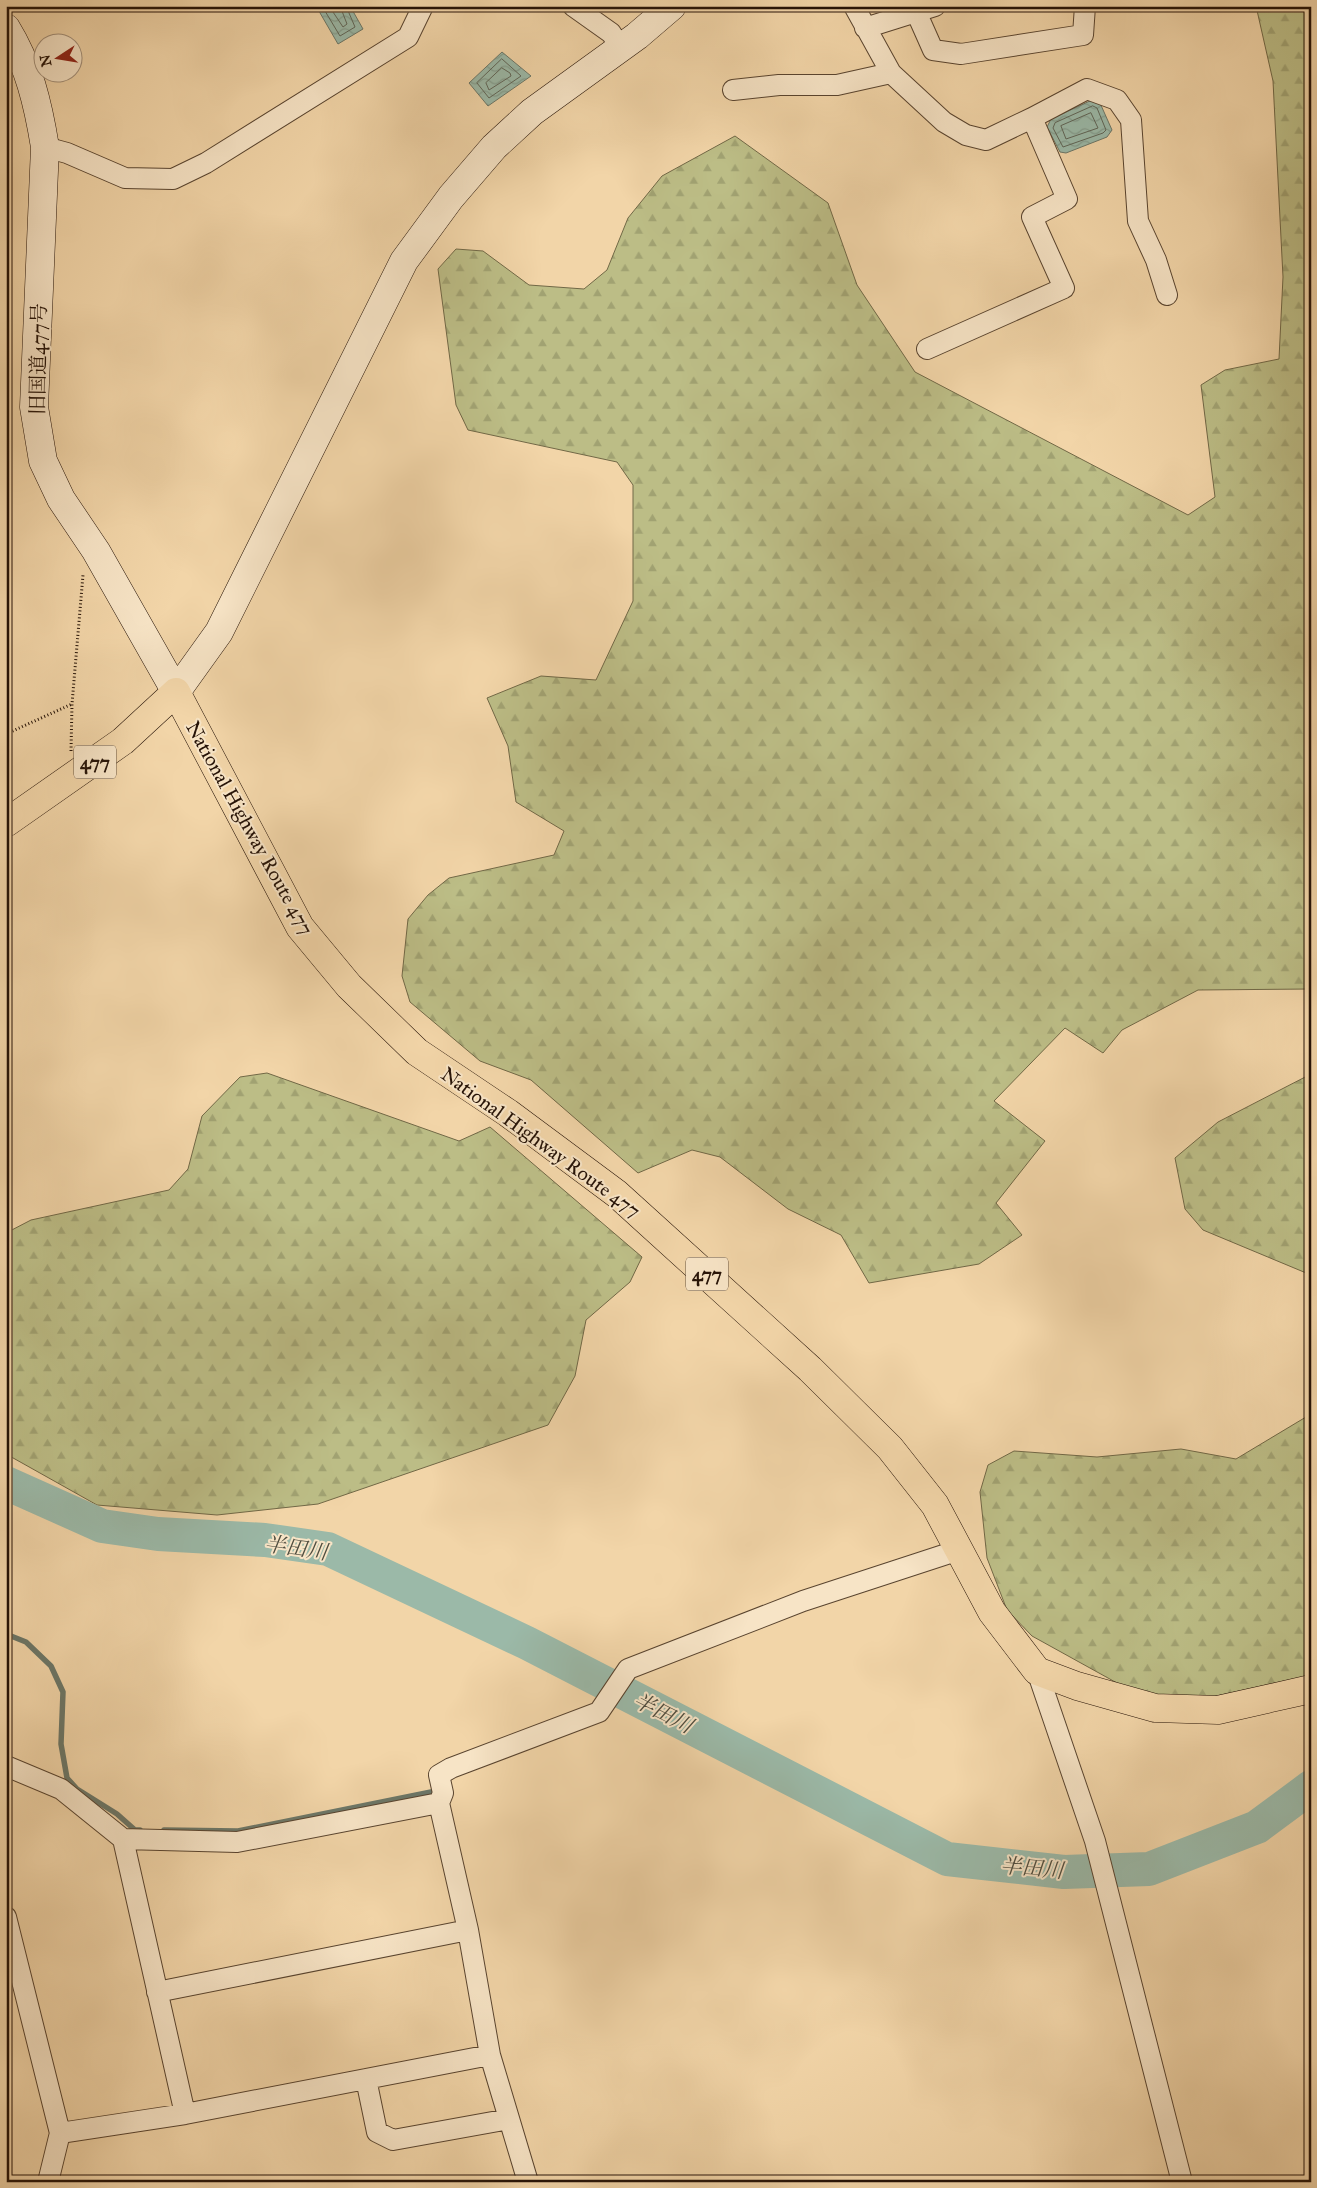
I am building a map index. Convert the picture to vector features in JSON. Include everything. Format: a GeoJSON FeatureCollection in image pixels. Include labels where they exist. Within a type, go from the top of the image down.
{"type":"FeatureCollection","features":[{"type":"Feature","properties":{"kind":"highway","name":"477"},"geometry":{"type":"LineString","coordinates":[[6,823],[123,741],[176,692]]}},
{"type":"Feature","properties":{"kind":"highway","name":"National Highway Route 477"},"geometry":{"type":"LineString","coordinates":[[176,692],[300,927],[349,986],[417,1052],[508,1113],[617,1194],[734,1298],[890,1448],[935,1505],[992,1612],[1037,1671]]}},
{"type":"Feature","properties":{"kind":"highway"},"geometry":{"type":"LineString","coordinates":[[1037,1671],[1077,1686],[1155,1708],[1218,1710],[1311,1689]]}},
{"type":"Feature","properties":{"kind":"street"},"geometry":{"type":"LineString","coordinates":[[45,147],[67,153],[125,178],[173,179],[206,163],[408,37],[424,6]]}},
{"type":"Feature","properties":{"kind":"street"},"geometry":{"type":"LineString","coordinates":[[573,6],[610,34],[621,48]]}},
{"type":"Feature","properties":{"kind":"street"},"geometry":{"type":"LineString","coordinates":[[176,692],[219,632],[404,261],[451,197],[494,147],[532,112],[621,48],[672,6]]}},
{"type":"Feature","properties":{"kind":"street"},"geometry":{"type":"LineString","coordinates":[[854,6],[890,73],[944,122],[966,135],[986,140],[1087,89],[1117,100],[1131,120],[1138,221],[1156,260],[1167,294]]}},
{"type":"Feature","properties":{"kind":"street"},"geometry":{"type":"LineString","coordinates":[[865,28],[917,14],[936,6]]}},
{"type":"Feature","properties":{"kind":"street"},"geometry":{"type":"LineString","coordinates":[[917,14],[933,50],[961,54],[1083,35],[1085,6]]}},
{"type":"Feature","properties":{"kind":"street","name":"旧国道477号"},"geometry":{"type":"LineString","coordinates":[[7,32],[27,68],[39,106],[45,147],[34,407],[43,461],[61,499],[96,551],[176,692]]}},
{"type":"Feature","properties":{"kind":"street"},"geometry":{"type":"LineString","coordinates":[[732,90],[779,85],[837,85],[890,73]]}},
{"type":"Feature","properties":{"kind":"street"},"geometry":{"type":"LineString","coordinates":[[927,349],[1064,288],[1032,218],[1067,199],[1032,118]]}},
{"type":"Feature","properties":{"kind":"street"},"geometry":{"type":"LineString","coordinates":[[528,2182],[490,2055],[468,1930],[440,1803],[443,1793],[439,1776],[451,1768],[599,1712],[628,1669],[803,1601],[959,1550]]}},
{"type":"Feature","properties":{"kind":"street"},"geometry":{"type":"LineString","coordinates":[[1037,1671],[1095,1841],[1182,2182]]}},
{"type":"Feature","properties":{"kind":"street"},"geometry":{"type":"LineString","coordinates":[[6,1766],[61,1788],[122,1839],[186,2114]]}},
{"type":"Feature","properties":{"kind":"street"},"geometry":{"type":"LineString","coordinates":[[122,1839],[237,1842],[440,1803]]}},
{"type":"Feature","properties":{"kind":"street"},"geometry":{"type":"LineString","coordinates":[[6,1917],[60,2133],[48,2182]]}},
{"type":"Feature","properties":{"kind":"street"},"geometry":{"type":"LineString","coordinates":[[157,1992],[468,1930]]}},
{"type":"Feature","properties":{"kind":"street"},"geometry":{"type":"LineString","coordinates":[[60,2133],[186,2114],[490,2055]]}},
{"type":"Feature","properties":{"kind":"street"},"geometry":{"type":"LineString","coordinates":[[366,2079],[376,2132],[393,2140],[509,2118]]}},
{"type":"Feature","properties":{"kind":"path"},"geometry":{"type":"LineString","coordinates":[[80,772],[71,752],[72,704],[84,566],[96,551]]}},
{"type":"Feature","properties":{"kind":"path"},"geometry":{"type":"LineString","coordinates":[[6,734],[72,704]]}},
{"type":"Feature","properties":{"kind":"green space"},"geometry":{"type":"Polygon","coordinates":[[[1256,6],[1311,6],[1311,989],[1198,990],[1122,1030],[1103,1053],[1065,1028],[994,1101],[1045,1141],[996,1203],[1022,1235],[979,1264],[869,1283],[841,1235],[788,1209],[720,1157],[692,1150],[638,1173],[531,1080],[480,1061],[410,1002],[402,976],[408,919],[428,895],[449,878],[554,855],[564,831],[516,802],[508,746],[487,698],[541,676],[596,680],[633,601],[633,485],[617,462],[468,430],[456,405],[438,269],[456,249],[483,251],[529,285],[584,289],[607,270],[628,218],[662,176],[735,136],[828,203],[857,285],[915,372],[1188,515],[1215,497],[1201,385],[1225,370],[1279,359],[1283,277],[1273,81],[1256,6]]]}},
{"type":"Feature","properties":{"kind":"green space"},"geometry":{"type":"Polygon","coordinates":[[[267,1073],[459,1141],[490,1127],[642,1257],[630,1282],[586,1320],[575,1376],[548,1425],[318,1504],[217,1515],[97,1505],[6,1454],[6,1233],[31,1220],[169,1190],[188,1169],[202,1116],[240,1077],[267,1073]]]}},
{"type":"Feature","properties":{"kind":"green space"},"geometry":{"type":"Polygon","coordinates":[[[1311,1074],[1311,1275],[1203,1230],[1185,1209],[1175,1158],[1218,1122],[1311,1074]]]}},
{"type":"Feature","properties":{"kind":"green space"},"geometry":{"type":"Polygon","coordinates":[[[1311,1414],[1311,1675],[1212,1697],[1146,1699],[1032,1636],[1007,1610],[987,1558],[980,1492],[988,1465],[1014,1451],[1097,1457],[1181,1449],[1236,1459],[1311,1414]]]}},
{"type":"Feature","properties":{"kind":"water"},"geometry":{"type":"Polygon","coordinates":[[[316,6],[350,6],[363,29],[338,44],[316,6]]]}},
{"type":"Feature","properties":{"kind":"water"},"geometry":{"type":"Polygon","coordinates":[[[502,52],[531,76],[488,106],[469,83],[502,52]]]}},
{"type":"Feature","properties":{"kind":"water"},"geometry":{"type":"Polygon","coordinates":[[[1092,100],[1100,103],[1112,130],[1107,137],[1066,153],[1060,152],[1047,127],[1051,119],[1092,100]]]}},
{"type":"Feature","properties":{"kind":"waterway","name":"半田川"},"geometry":{"type":"LineString","coordinates":[[6,1483],[102,1526],[158,1534],[265,1540],[328,1549],[527,1643],[947,1859],[1064,1872],[1149,1869],[1257,1827],[1311,1787]]}},
{"type":"Feature","properties":{"kind":"waterway"},"geometry":{"type":"LineString","coordinates":[[6,1634],[26,1642],[51,1666],[63,1692],[61,1744],[67,1778],[77,1789],[117,1814],[135,1830],[140,1830]]}},
{"type":"Feature","properties":{"kind":"waterway"},"geometry":{"type":"LineString","coordinates":[[164,1830],[238,1831],[436,1791]]}}]}
